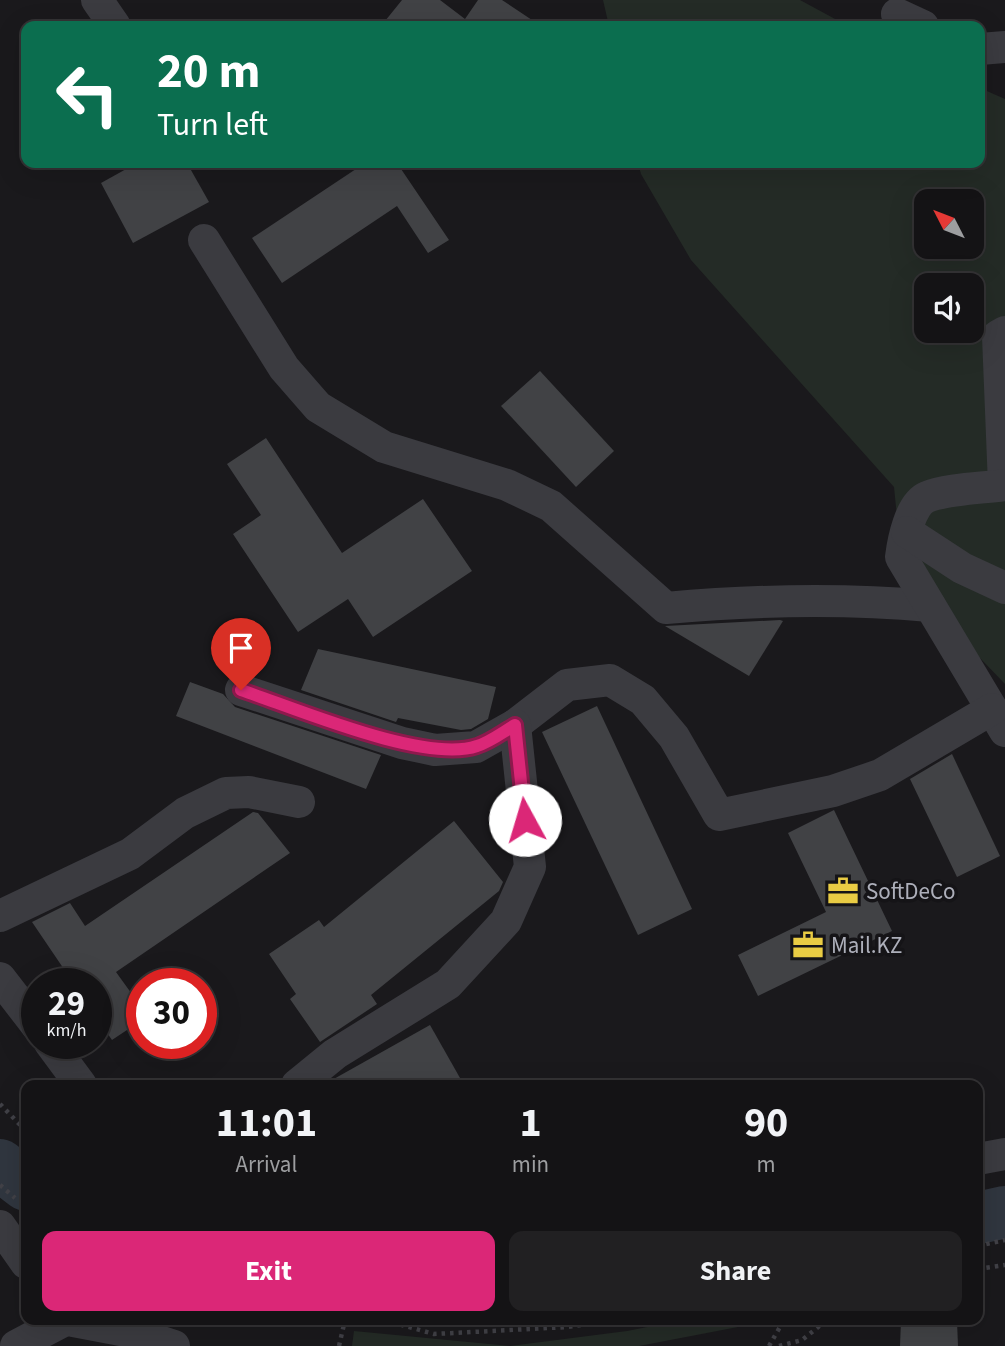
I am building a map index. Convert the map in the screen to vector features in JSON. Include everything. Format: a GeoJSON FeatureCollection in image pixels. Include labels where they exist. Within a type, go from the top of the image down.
{"type":"FeatureCollection","features":[{"type":"Feature","properties":{"kind":"street"},"geometry":{"type":"LineString","coordinates":[[97,0],[112,21]]}},
{"type":"Feature","properties":{"kind":"street"},"geometry":{"type":"LineString","coordinates":[[985,49],[1005,47]]}},
{"type":"Feature","properties":{"kind":"street"},"geometry":{"type":"LineString","coordinates":[[204,240],[284,368],[318,407],[384,447],[507,485],[551,506],[666,608],[755,600],[846,599],[930,606]]}},
{"type":"Feature","properties":{"kind":"street"},"geometry":{"type":"LineString","coordinates":[[241,690],[402,743],[435,750],[476,747],[515,725],[567,685],[610,680],[643,700],[674,737],[719,815],[832,791],[880,775],[998,720],[901,557],[915,509],[927,497],[1004,485],[998,337],[1005,332]]}},
{"type":"Feature","properties":{"kind":"street"},"geometry":{"type":"LineString","coordinates":[[907,532],[962,568],[1005,588]]}},
{"type":"Feature","properties":{"kind":"street"},"geometry":{"type":"LineString","coordinates":[[303,1080],[335,1054],[448,984],[506,921],[530,867],[515,725]]}},
{"type":"Feature","properties":{"kind":"street"},"geometry":{"type":"LineString","coordinates":[[0,916],[130,853],[185,813],[226,793],[249,792],[299,802]]}},
{"type":"Feature","properties":{"kind":"street"},"geometry":{"type":"LineString","coordinates":[[0,978],[21,1005]]}},
{"type":"Feature","properties":{"kind":"street"},"geometry":{"type":"LineString","coordinates":[[62,1059],[77,1080]]}},
{"type":"Feature","properties":{"kind":"street"},"geometry":{"type":"LineString","coordinates":[[983,1158],[1005,1154]]}},
{"type":"Feature","properties":{"kind":"street"},"geometry":{"type":"LineString","coordinates":[[0,1226],[21,1256]]}},
{"type":"Feature","properties":{"kind":"street"},"geometry":{"type":"LineString","coordinates":[[16,1346],[57,1325]]}},
{"type":"Feature","properties":{"kind":"street"},"geometry":{"type":"LineString","coordinates":[[94,1325],[131,1332],[174,1346]]}},
{"type":"Feature","properties":{"kind":"path"},"geometry":{"type":"LineString","coordinates":[[0,1104],[21,1125]]}},
{"type":"Feature","properties":{"kind":"path"},"geometry":{"type":"LineString","coordinates":[[0,1185],[21,1203]]}},
{"type":"Feature","properties":{"kind":"path"},"geometry":{"type":"LineString","coordinates":[[983,1245],[1005,1240]]}},
{"type":"Feature","properties":{"kind":"path"},"geometry":{"type":"LineString","coordinates":[[983,1268],[1005,1265]]}},
{"type":"Feature","properties":{"kind":"path"},"geometry":{"type":"LineString","coordinates":[[339,1346],[344,1325]]}},
{"type":"Feature","properties":{"kind":"path"},"geometry":{"type":"LineString","coordinates":[[402,1325],[434,1334],[576,1325]]}},
{"type":"Feature","properties":{"kind":"path"},"geometry":{"type":"LineString","coordinates":[[769,1346],[781,1325]]}},
{"type":"Feature","properties":{"kind":"path"},"geometry":{"type":"LineString","coordinates":[[779,1346],[802,1340],[821,1325]]}},
{"type":"Feature","properties":{"kind":"shaded area"},"geometry":{"type":"Polygon","coordinates":[[[603,0],[800,0],[839,21],[608,21],[603,0]]]}},
{"type":"Feature","properties":{"kind":"shaded area"},"geometry":{"type":"Polygon","coordinates":[[[985,90],[1005,99],[1005,684],[930,606],[901,557],[894,487],[691,260],[639,168],[985,168],[985,90]]]}},
{"type":"Feature","properties":{"kind":"shaded area"},"geometry":{"type":"Polygon","coordinates":[[[658,1325],[748,1325],[639,1346],[510,1346],[658,1325]]]}},
{"type":"Feature","properties":{"kind":"shaded area"},"geometry":{"type":"Polygon","coordinates":[[[354,1331],[510,1346],[352,1346],[354,1331]]]}},
{"type":"Feature","properties":{"kind":"building"},"geometry":{"type":"Polygon","coordinates":[[[402,0],[440,0],[465,19],[478,0],[502,0],[534,21],[385,21],[402,0]]]}},
{"type":"Feature","properties":{"kind":"building"},"geometry":{"type":"Polygon","coordinates":[[[128,168],[190,168],[209,202],[133,243],[101,183],[128,168]]]}},
{"type":"Feature","properties":{"kind":"building"},"geometry":{"type":"Polygon","coordinates":[[[357,168],[400,168],[449,240],[428,253],[397,206],[282,283],[252,238],[357,168]]]}},
{"type":"Feature","properties":{"kind":"building"},"geometry":{"type":"Polygon","coordinates":[[[540,371],[614,451],[576,487],[501,406],[540,371]]]}},
{"type":"Feature","properties":{"kind":"building"},"geometry":{"type":"Polygon","coordinates":[[[266,438],[342,553],[423,499],[472,571],[373,637],[348,599],[298,632],[233,534],[261,515],[227,464],[266,438]]]}},
{"type":"Feature","properties":{"kind":"building"},"geometry":{"type":"Polygon","coordinates":[[[783,621],[749,676],[665,626],[783,621]]]}},
{"type":"Feature","properties":{"kind":"building"},"geometry":{"type":"Polygon","coordinates":[[[318,649],[496,687],[488,719],[471,729],[461,730],[398,718],[396,722],[301,690],[318,649]]]}},
{"type":"Feature","properties":{"kind":"building"},"geometry":{"type":"Polygon","coordinates":[[[190,682],[223,694],[235,707],[381,755],[366,789],[176,716],[190,682]]]}},
{"type":"Feature","properties":{"kind":"building"},"geometry":{"type":"Polygon","coordinates":[[[597,706],[692,909],[638,935],[542,732],[597,706]]]}},
{"type":"Feature","properties":{"kind":"building"},"geometry":{"type":"Polygon","coordinates":[[[952,754],[1000,856],[957,877],[910,779],[952,754]]]}},
{"type":"Feature","properties":{"kind":"building"},"geometry":{"type":"Polygon","coordinates":[[[834,810],[892,931],[758,996],[738,955],[826,912],[788,833],[834,810]]]}},
{"type":"Feature","properties":{"kind":"building"},"geometry":{"type":"Polygon","coordinates":[[[253,812],[258,813],[290,853],[116,972],[126,986],[126,1031],[112,1040],[112,968],[63,968],[32,922],[70,903],[85,926],[253,812]]]}},
{"type":"Feature","properties":{"kind":"building"},"geometry":{"type":"Polygon","coordinates":[[[454,821],[503,882],[499,891],[371,995],[377,1004],[320,1042],[290,999],[296,994],[269,954],[319,920],[324,927],[454,821]]]}},
{"type":"Feature","properties":{"kind":"building"},"geometry":{"type":"Polygon","coordinates":[[[430,1025],[461,1080],[332,1080],[430,1025]]]}},
{"type":"Feature","properties":{"kind":"building"},"geometry":{"type":"Polygon","coordinates":[[[901,1325],[957,1325],[958,1346],[900,1346],[901,1325]]]}},
{"type":"Feature","properties":{"kind":"waterway"},"geometry":{"type":"LineString","coordinates":[[0,1165],[21,1181]]}},
{"type":"Feature","properties":{"kind":"waterway"},"geometry":{"type":"LineString","coordinates":[[983,1217],[1005,1212]]}},
{"type":"Feature","properties":{"kind":"place","name":"SoftDeCo"},"geometry":{"type":"Point","coordinates":[843,891]}},
{"type":"Feature","properties":{"kind":"place","name":"Mail.KZ"},"geometry":{"type":"Point","coordinates":[808,945]}},
{"type":"Feature","properties":{"kind":"route"},"geometry":{"type":"LineString","coordinates":[[241,690],[402,743],[435,750],[476,747],[515,725],[525,820]]}}]}
